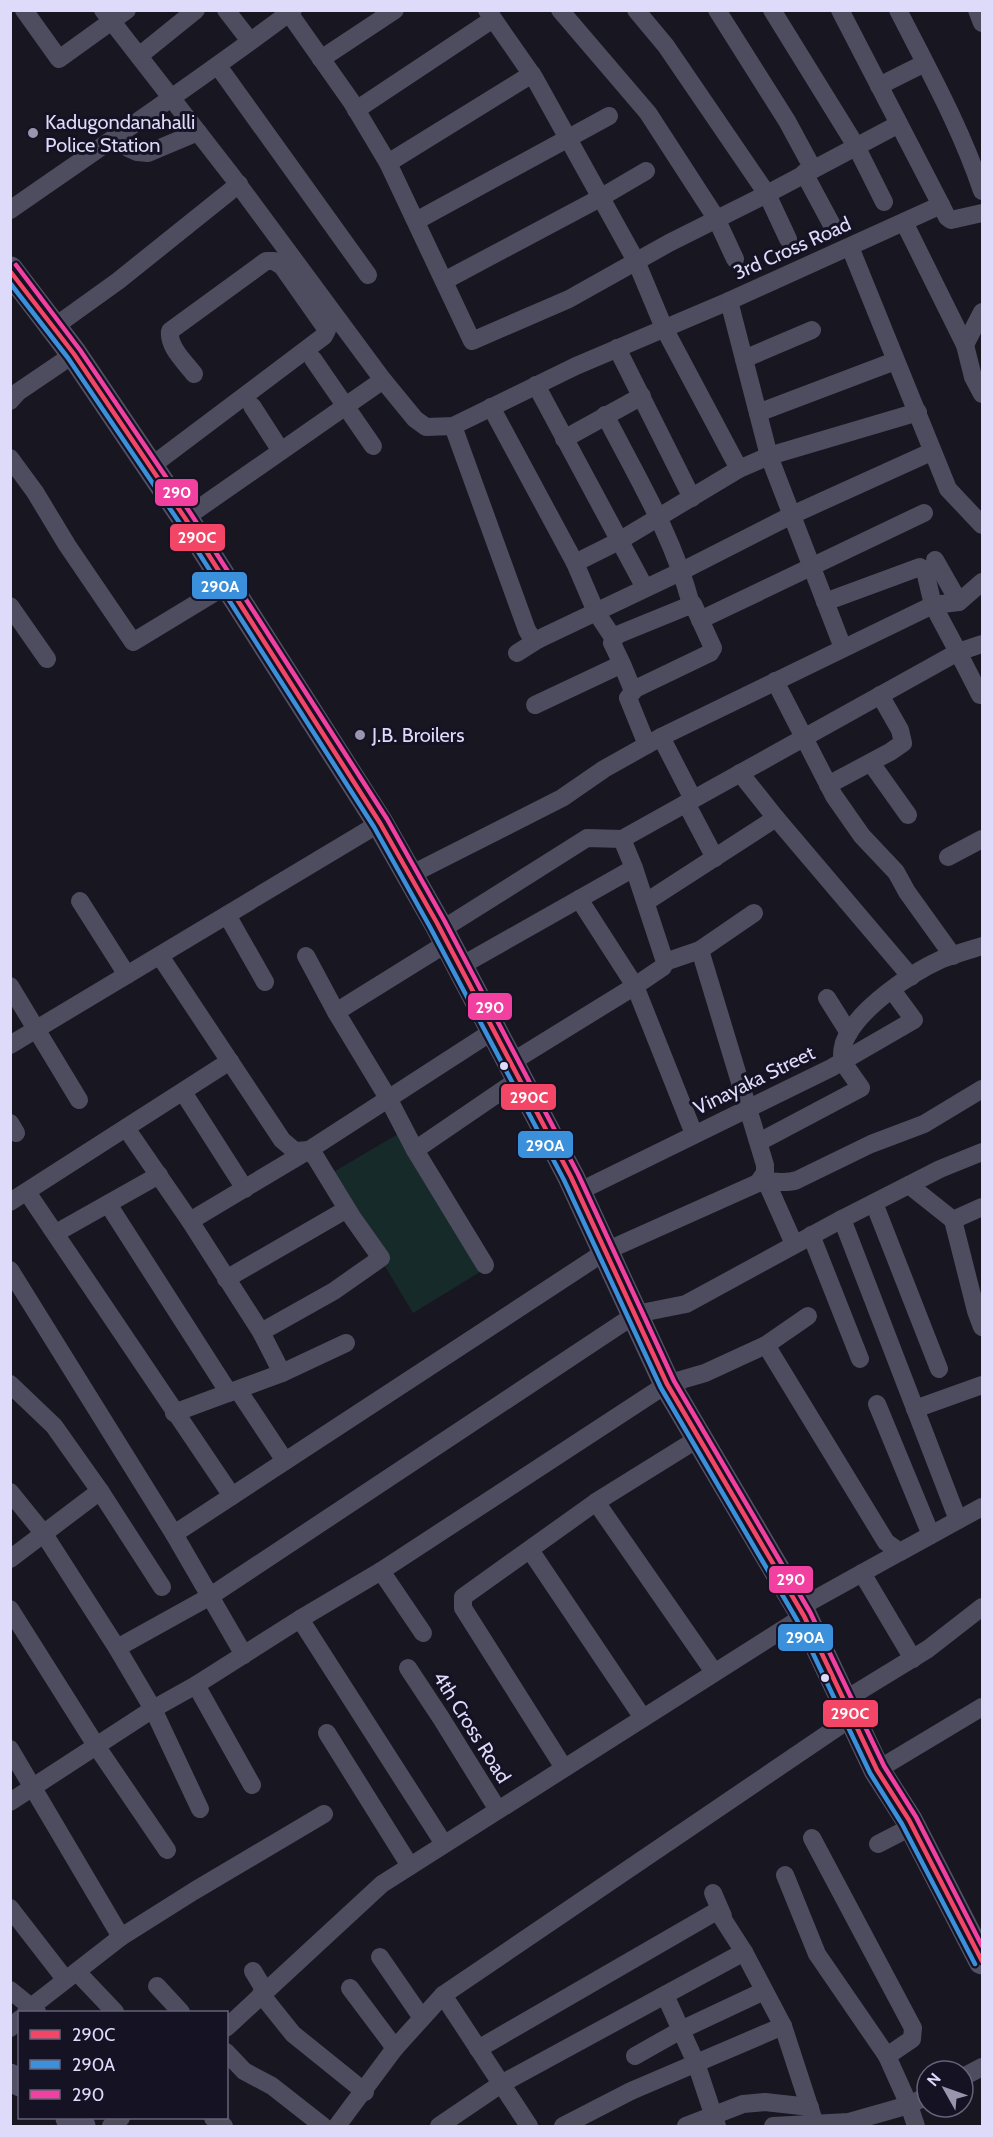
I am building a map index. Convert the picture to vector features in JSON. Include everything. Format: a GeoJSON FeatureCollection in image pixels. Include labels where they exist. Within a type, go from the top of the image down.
{"type":"FeatureCollection","features":[{"type":"Feature","properties":{"kind":"main road"},"geometry":{"type":"LineString","coordinates":[[10,270],[74,354],[184,518],[380,823],[410,875],[578,1192],[667,1384],[802,1612],[877,1770],[913,1826],[982,1961]]}},
{"type":"Feature","properties":{"kind":"street"},"geometry":{"type":"LineString","coordinates":[[24,10],[59,59],[107,16],[127,10]]}},
{"type":"Feature","properties":{"kind":"street"},"geometry":{"type":"LineString","coordinates":[[139,56],[196,10]]}},
{"type":"Feature","properties":{"kind":"street"},"geometry":{"type":"LineString","coordinates":[[226,10],[250,41]]}},
{"type":"Feature","properties":{"kind":"street"},"geometry":{"type":"LineString","coordinates":[[321,59],[394,10]]}},
{"type":"Feature","properties":{"kind":"street"},"geometry":{"type":"LineString","coordinates":[[560,10],[648,113],[716,218],[735,259]]}},
{"type":"Feature","properties":{"kind":"street"},"geometry":{"type":"LineString","coordinates":[[636,10],[666,46],[767,194],[788,239]]}},
{"type":"Feature","properties":{"kind":"street"},"geometry":{"type":"LineString","coordinates":[[717,10],[787,121],[833,227]]}},
{"type":"Feature","properties":{"kind":"street"},"geometry":{"type":"LineString","coordinates":[[772,10],[856,146],[884,202]]}},
{"type":"Feature","properties":{"kind":"street"},"geometry":{"type":"LineString","coordinates":[[840,10],[946,217],[951,220],[982,213]]}},
{"type":"Feature","properties":{"kind":"street"},"geometry":{"type":"LineString","coordinates":[[898,10],[975,168],[982,190]]}},
{"type":"Feature","properties":{"kind":"street"},"geometry":{"type":"LineString","coordinates":[[977,10],[982,24]]}},
{"type":"Feature","properties":{"kind":"street"},"geometry":{"type":"LineString","coordinates":[[10,210],[218,66],[291,12],[388,163],[472,341],[568,299],[716,218],[767,194],[899,124]]}},
{"type":"Feature","properties":{"kind":"street"},"geometry":{"type":"LineString","coordinates":[[356,110],[490,15],[532,74],[636,261],[664,328],[739,469]]}},
{"type":"Feature","properties":{"kind":"street"},"geometry":{"type":"LineString","coordinates":[[107,16],[238,184],[383,380],[415,419],[426,427],[453,426],[617,348],[729,301]]}},
{"type":"Feature","properties":{"kind":"street"},"geometry":{"type":"LineString","coordinates":[[879,86],[925,63]]}},
{"type":"Feature","properties":{"kind":"street"},"geometry":{"type":"LineString","coordinates":[[218,66],[368,275]]}},
{"type":"Feature","properties":{"kind":"street"},"geometry":{"type":"LineString","coordinates":[[388,163],[532,74]]}},
{"type":"Feature","properties":{"kind":"street"},"geometry":{"type":"LineString","coordinates":[[416,221],[609,116]]}},
{"type":"Feature","properties":{"kind":"street"},"geometry":{"type":"LineString","coordinates":[[128,148],[148,153],[198,132]]}},
{"type":"Feature","properties":{"kind":"street"},"geometry":{"type":"LineString","coordinates":[[444,281],[646,171]]}},
{"type":"Feature","properties":{"kind":"street"},"geometry":{"type":"LineString","coordinates":[[54,327],[118,281],[238,184]]}},
{"type":"Feature","properties":{"kind":"street","name":"3rd Cross Road"},"geometry":{"type":"LineString","coordinates":[[843,648],[769,456],[729,301],[941,205]]}},
{"type":"Feature","properties":{"kind":"street"},"geometry":{"type":"LineString","coordinates":[[904,222],[965,345],[973,377],[982,394]]}},
{"type":"Feature","properties":{"kind":"street"},"geometry":{"type":"LineString","coordinates":[[850,246],[895,361],[918,412],[931,452],[948,489],[982,525]]}},
{"type":"Feature","properties":{"kind":"street"},"geometry":{"type":"LineString","coordinates":[[150,467],[324,336],[327,330],[282,266],[274,261],[266,261],[170,331],[169,338],[174,348],[195,374]]}},
{"type":"Feature","properties":{"kind":"street"},"geometry":{"type":"LineString","coordinates":[[965,345],[982,312]]}},
{"type":"Feature","properties":{"kind":"street"},"geometry":{"type":"LineString","coordinates":[[744,359],[812,330]]}},
{"type":"Feature","properties":{"kind":"street"},"geometry":{"type":"LineString","coordinates":[[617,348],[692,498]]}},
{"type":"Feature","properties":{"kind":"street"},"geometry":{"type":"LineString","coordinates":[[13,391],[74,354]]}},
{"type":"Feature","properties":{"kind":"street"},"geometry":{"type":"LineString","coordinates":[[313,359],[373,446]]}},
{"type":"Feature","properties":{"kind":"street"},"geometry":{"type":"LineString","coordinates":[[758,413],[895,361]]}},
{"type":"Feature","properties":{"kind":"street"},"geometry":{"type":"LineString","coordinates":[[184,518],[383,380]]}},
{"type":"Feature","properties":{"kind":"street"},"geometry":{"type":"LineString","coordinates":[[536,385],[645,588]]}},
{"type":"Feature","properties":{"kind":"street"},"geometry":{"type":"LineString","coordinates":[[564,438],[642,396]]}},
{"type":"Feature","properties":{"kind":"street"},"geometry":{"type":"LineString","coordinates":[[252,406],[281,451]]}},
{"type":"Feature","properties":{"kind":"street"},"geometry":{"type":"LineString","coordinates":[[491,407],[575,563],[596,612],[614,639],[612,643],[631,686],[635,689]]}},
{"type":"Feature","properties":{"kind":"street"},"geometry":{"type":"LineString","coordinates":[[575,563],[619,541],[739,469],[769,456],[918,412]]}},
{"type":"Feature","properties":{"kind":"street"},"geometry":{"type":"LineString","coordinates":[[605,415],[659,517],[682,571],[695,612],[713,648],[712,651],[635,689],[628,698],[690,801],[715,858]]}},
{"type":"Feature","properties":{"kind":"street"},"geometry":{"type":"LineString","coordinates":[[453,426],[526,630],[533,640],[538,639]]}},
{"type":"Feature","properties":{"kind":"street"},"geometry":{"type":"LineString","coordinates":[[517,653],[538,639],[682,571],[792,515],[931,452]]}},
{"type":"Feature","properties":{"kind":"street"},"geometry":{"type":"LineString","coordinates":[[10,458],[35,492],[67,545],[133,642],[227,585]]}},
{"type":"Feature","properties":{"kind":"street"},"geometry":{"type":"LineString","coordinates":[[614,639],[695,612],[811,567],[924,513]]}},
{"type":"Feature","properties":{"kind":"street"},"geometry":{"type":"LineString","coordinates":[[935,560],[959,602]]}},
{"type":"Feature","properties":{"kind":"street"},"geometry":{"type":"LineString","coordinates":[[825,602],[920,567],[925,570],[933,605],[982,697]]}},
{"type":"Feature","properties":{"kind":"street"},"geometry":{"type":"LineString","coordinates":[[410,875],[562,798],[604,769],[654,741],[933,605],[959,602],[982,582]]}},
{"type":"Feature","properties":{"kind":"street"},"geometry":{"type":"LineString","coordinates":[[10,606],[47,658]]}},
{"type":"Feature","properties":{"kind":"street"},"geometry":{"type":"LineString","coordinates":[[336,1012],[587,838],[622,838],[958,652],[982,644]]}},
{"type":"Feature","properties":{"kind":"street"},"geometry":{"type":"LineString","coordinates":[[535,705],[622,664]]}},
{"type":"Feature","properties":{"kind":"street"},"geometry":{"type":"LineString","coordinates":[[775,681],[828,785],[862,836],[896,872],[907,892],[952,956]]}},
{"type":"Feature","properties":{"kind":"street"},"geometry":{"type":"LineString","coordinates":[[828,785],[871,763],[903,743],[900,730],[880,695]]}},
{"type":"Feature","properties":{"kind":"street"},"geometry":{"type":"LineString","coordinates":[[871,763],[908,815]]}},
{"type":"Feature","properties":{"kind":"street"},"geometry":{"type":"LineString","coordinates":[[741,773],[776,818],[911,977]]}},
{"type":"Feature","properties":{"kind":"street"},"geometry":{"type":"LineString","coordinates":[[646,902],[776,818]]}},
{"type":"Feature","properties":{"kind":"street"},"geometry":{"type":"LineString","coordinates":[[10,1046],[380,823]]}},
{"type":"Feature","properties":{"kind":"street"},"geometry":{"type":"LineString","coordinates":[[622,838],[665,962]]}},
{"type":"Feature","properties":{"kind":"street"},"geometry":{"type":"LineString","coordinates":[[948,857],[982,839]]}},
{"type":"Feature","properties":{"kind":"street"},"geometry":{"type":"LineString","coordinates":[[459,968],[634,868]]}},
{"type":"Feature","properties":{"kind":"street"},"geometry":{"type":"LineString","coordinates":[[579,899],[635,986],[694,1134]]}},
{"type":"Feature","properties":{"kind":"street"},"geometry":{"type":"LineString","coordinates":[[80,901],[127,975]]}},
{"type":"Feature","properties":{"kind":"street"},"geometry":{"type":"LineString","coordinates":[[415,1150],[514,1071],[660,971],[665,962],[699,950],[754,913]]}},
{"type":"Feature","properties":{"kind":"street"},"geometry":{"type":"LineString","coordinates":[[227,915],[265,982]]}},
{"type":"Feature","properties":{"kind":"street","name":"Vinayaka Street"},"geometry":{"type":"LineString","coordinates":[[578,1192],[842,1061],[842,1050],[849,1033],[867,1011],[892,990],[942,960],[982,946]]}},
{"type":"Feature","properties":{"kind":"street"},"geometry":{"type":"LineString","coordinates":[[699,950],[759,1142],[765,1165],[762,1182],[794,1244]]}},
{"type":"Feature","properties":{"kind":"street"},"geometry":{"type":"LineString","coordinates":[[160,956],[282,1140],[295,1151],[309,1150]]}},
{"type":"Feature","properties":{"kind":"street"},"geometry":{"type":"LineString","coordinates":[[306,956],[336,1012],[388,1098],[415,1150],[485,1265]]}},
{"type":"Feature","properties":{"kind":"street"},"geometry":{"type":"LineString","coordinates":[[10,986],[79,1100]]}},
{"type":"Feature","properties":{"kind":"street"},"geometry":{"type":"LineString","coordinates":[[759,1142],[861,1088],[842,1061],[914,1020],[892,990]]}},
{"type":"Feature","properties":{"kind":"street"},"geometry":{"type":"LineString","coordinates":[[828,998],[849,1033]]}},
{"type":"Feature","properties":{"kind":"street"},"geometry":{"type":"LineString","coordinates":[[190,1221],[309,1150],[493,1031]]}},
{"type":"Feature","properties":{"kind":"street"},"geometry":{"type":"LineString","coordinates":[[10,1202],[230,1061]]}},
{"type":"Feature","properties":{"kind":"street"},"geometry":{"type":"LineString","coordinates":[[174,1534],[606,1251],[762,1182],[776,1180],[785,1183],[797,1180],[862,1148],[924,1124],[982,1089]]}},
{"type":"Feature","properties":{"kind":"street"},"geometry":{"type":"LineString","coordinates":[[183,1092],[244,1189]]}},
{"type":"Feature","properties":{"kind":"street"},"geometry":{"type":"LineString","coordinates":[[126,1128],[190,1221],[261,1332],[282,1373]]}},
{"type":"Feature","properties":{"kind":"street"},"geometry":{"type":"LineString","coordinates":[[261,1332],[334,1291],[381,1258],[309,1150]]}},
{"type":"Feature","properties":{"kind":"street"},"geometry":{"type":"LineString","coordinates":[[117,1648],[209,1598],[636,1314],[686,1304],[842,1219],[982,1152]]}},
{"type":"Feature","properties":{"kind":"street"},"geometry":{"type":"LineString","coordinates":[[56,1233],[159,1175]]}},
{"type":"Feature","properties":{"kind":"street"},"geometry":{"type":"LineString","coordinates":[[909,1185],[953,1220],[979,1302],[982,1327]]}},
{"type":"Feature","properties":{"kind":"street"},"geometry":{"type":"LineString","coordinates":[[27,1192],[232,1496]]}},
{"type":"Feature","properties":{"kind":"street"},"geometry":{"type":"LineString","coordinates":[[874,1203],[939,1369]]}},
{"type":"Feature","properties":{"kind":"street"},"geometry":{"type":"LineString","coordinates":[[108,1204],[233,1391],[285,1461]]}},
{"type":"Feature","properties":{"kind":"street"},"geometry":{"type":"LineString","coordinates":[[953,1220],[982,1207]]}},
{"type":"Feature","properties":{"kind":"street"},"geometry":{"type":"LineString","coordinates":[[226,1279],[347,1209]]}},
{"type":"Feature","properties":{"kind":"street"},"geometry":{"type":"LineString","coordinates":[[842,1219],[958,1520]]}},
{"type":"Feature","properties":{"kind":"street"},"geometry":{"type":"LineString","coordinates":[[811,1235],[860,1359]]}},
{"type":"Feature","properties":{"kind":"street"},"geometry":{"type":"LineString","coordinates":[[10,1270],[174,1534],[244,1655]]}},
{"type":"Feature","properties":{"kind":"street"},"geometry":{"type":"LineString","coordinates":[[10,1802],[153,1709],[381,1571],[667,1384],[705,1373],[766,1345],[808,1316]]}},
{"type":"Feature","properties":{"kind":"street"},"geometry":{"type":"LineString","coordinates":[[174,1413],[282,1373],[346,1342]]}},
{"type":"Feature","properties":{"kind":"street"},"geometry":{"type":"LineString","coordinates":[[766,1345],[886,1542],[900,1552]]}},
{"type":"Feature","properties":{"kind":"street"},"geometry":{"type":"LineString","coordinates":[[10,1383],[54,1426],[100,1491],[162,1587]]}},
{"type":"Feature","properties":{"kind":"street"},"geometry":{"type":"LineString","coordinates":[[915,1409],[982,1385]]}},
{"type":"Feature","properties":{"kind":"street"},"geometry":{"type":"LineString","coordinates":[[878,1404],[931,1535]]}},
{"type":"Feature","properties":{"kind":"street"},"geometry":{"type":"LineString","coordinates":[[564,1768],[463,1608],[463,1597],[596,1502],[699,1438]]}},
{"type":"Feature","properties":{"kind":"street"},"geometry":{"type":"LineString","coordinates":[[10,1559],[100,1491]]}},
{"type":"Feature","properties":{"kind":"street"},"geometry":{"type":"LineString","coordinates":[[10,1492],[44,1534],[117,1648],[153,1709],[200,1809]]}},
{"type":"Feature","properties":{"kind":"street"},"geometry":{"type":"LineString","coordinates":[[596,1502],[714,1672]]}},
{"type":"Feature","properties":{"kind":"street"},"geometry":{"type":"LineString","coordinates":[[228,2026],[382,1884],[714,1672],[862,1573],[982,1507]]}},
{"type":"Feature","properties":{"kind":"street"},"geometry":{"type":"LineString","coordinates":[[530,1550],[643,1718]]}},
{"type":"Feature","properties":{"kind":"street"},"geometry":{"type":"LineString","coordinates":[[381,1571],[423,1633]]}},
{"type":"Feature","properties":{"kind":"street"},"geometry":{"type":"LineString","coordinates":[[862,1573],[913,1659]]}},
{"type":"Feature","properties":{"kind":"street"},"geometry":{"type":"LineString","coordinates":[[337,2127],[365,2092],[395,2048],[443,1995],[848,1709],[982,1607]]}},
{"type":"Feature","properties":{"kind":"street"},"geometry":{"type":"LineString","coordinates":[[10,1609],[97,1747],[167,1851]]}},
{"type":"Feature","properties":{"kind":"street"},"geometry":{"type":"LineString","coordinates":[[300,1619],[444,1844]]}},
{"type":"Feature","properties":{"kind":"street","name":"4th Cross Road"},"geometry":{"type":"LineString","coordinates":[[408,1668],[498,1810]]}},
{"type":"Feature","properties":{"kind":"street"},"geometry":{"type":"LineString","coordinates":[[196,1685],[252,1785]]}},
{"type":"Feature","properties":{"kind":"street"},"geometry":{"type":"LineString","coordinates":[[877,1770],[982,1707]]}},
{"type":"Feature","properties":{"kind":"street"},"geometry":{"type":"LineString","coordinates":[[327,1733],[410,1866]]}},
{"type":"Feature","properties":{"kind":"street"},"geometry":{"type":"LineString","coordinates":[[10,1749],[121,1937]]}},
{"type":"Feature","properties":{"kind":"street"},"geometry":{"type":"LineString","coordinates":[[30,2011],[121,1937],[324,1814]]}},
{"type":"Feature","properties":{"kind":"street"},"geometry":{"type":"LineString","coordinates":[[878,1844],[913,1826]]}},
{"type":"Feature","properties":{"kind":"street"},"geometry":{"type":"LineString","coordinates":[[812,1838],[913,2028],[912,2039],[887,2056]]}},
{"type":"Feature","properties":{"kind":"street"},"geometry":{"type":"LineString","coordinates":[[785,1875],[817,1954],[887,2056],[909,2105],[916,2127]]}},
{"type":"Feature","properties":{"kind":"street"},"geometry":{"type":"LineString","coordinates":[[713,1893],[723,1916],[783,2026],[813,2116]]}},
{"type":"Feature","properties":{"kind":"street"},"geometry":{"type":"LineString","coordinates":[[10,1908],[71,1976],[113,2011]]}},
{"type":"Feature","properties":{"kind":"street"},"geometry":{"type":"LineString","coordinates":[[478,2049],[715,1912],[723,1916]]}},
{"type":"Feature","properties":{"kind":"street"},"geometry":{"type":"LineString","coordinates":[[439,2127],[501,2084],[744,1952]]}},
{"type":"Feature","properties":{"kind":"street"},"geometry":{"type":"LineString","coordinates":[[380,1957],[422,2018]]}},
{"type":"Feature","properties":{"kind":"street"},"geometry":{"type":"LineString","coordinates":[[253,1971],[263,1993],[293,2034],[365,2092]]}},
{"type":"Feature","properties":{"kind":"street"},"geometry":{"type":"LineString","coordinates":[[158,1986],[179,2011]]}},
{"type":"Feature","properties":{"kind":"street"},"geometry":{"type":"LineString","coordinates":[[350,1988],[395,2048]]}},
{"type":"Feature","properties":{"kind":"street"},"geometry":{"type":"LineString","coordinates":[[10,1990],[26,2011]]}},
{"type":"Feature","properties":{"kind":"street"},"geometry":{"type":"LineString","coordinates":[[635,2056],[681,2030],[764,1991]]}},
{"type":"Feature","properties":{"kind":"street"},"geometry":{"type":"LineString","coordinates":[[443,1995],[529,2127]]}},
{"type":"Feature","properties":{"kind":"street"},"geometry":{"type":"LineString","coordinates":[[665,1995],[696,2063],[715,2121]]}},
{"type":"Feature","properties":{"kind":"street"},"geometry":{"type":"LineString","coordinates":[[563,2127],[631,2091],[783,2026]]}},
{"type":"Feature","properties":{"kind":"street"},"geometry":{"type":"LineString","coordinates":[[228,2054],[244,2071],[272,2086],[322,2127]]}},
{"type":"Feature","properties":{"kind":"street"},"geometry":{"type":"LineString","coordinates":[[686,2127],[715,2121],[743,2104],[765,2102],[813,2116],[849,2122],[915,2102]]}},
{"type":"Feature","properties":{"kind":"street"},"geometry":{"type":"LineString","coordinates":[[773,2127],[813,2116]]}},
{"type":"Feature","properties":{"kind":"green space"},"geometry":{"type":"Polygon","coordinates":[[[398,1134],[480,1272],[413,1313],[330,1174],[398,1134]]]}},
{"type":"Feature","properties":{"kind":"transit line","name":"290"},"geometry":{"type":"LineString","coordinates":[[16,265],[80,350],[191,514],[387,819],[444,920],[578,1174],[674,1381],[810,1612],[884,1766],[916,1817],[982,1946]]}},
{"type":"Feature","properties":{"kind":"transit line","name":"290C"},"geometry":{"type":"LineString","coordinates":[[10,271],[74,354],[185,518],[380,823],[437,923],[571,1177],[667,1384],[804,1616],[877,1770],[909,1820],[982,1961]]}},
{"type":"Feature","properties":{"kind":"transit line","name":"290A"},"geometry":{"type":"LineString","coordinates":[[10,283],[68,358],[179,522],[374,827],[430,927],[564,1180],[661,1388],[797,1620],[870,1773],[902,1824],[975,1964]]}},
{"type":"Feature","properties":{"kind":"place","name":"Kadugondanahalli Police Station"},"geometry":{"type":"Point","coordinates":[33,133]}},
{"type":"Feature","properties":{"kind":"place","name":"J.B. Broilers"},"geometry":{"type":"Point","coordinates":[360,735]}}]}
